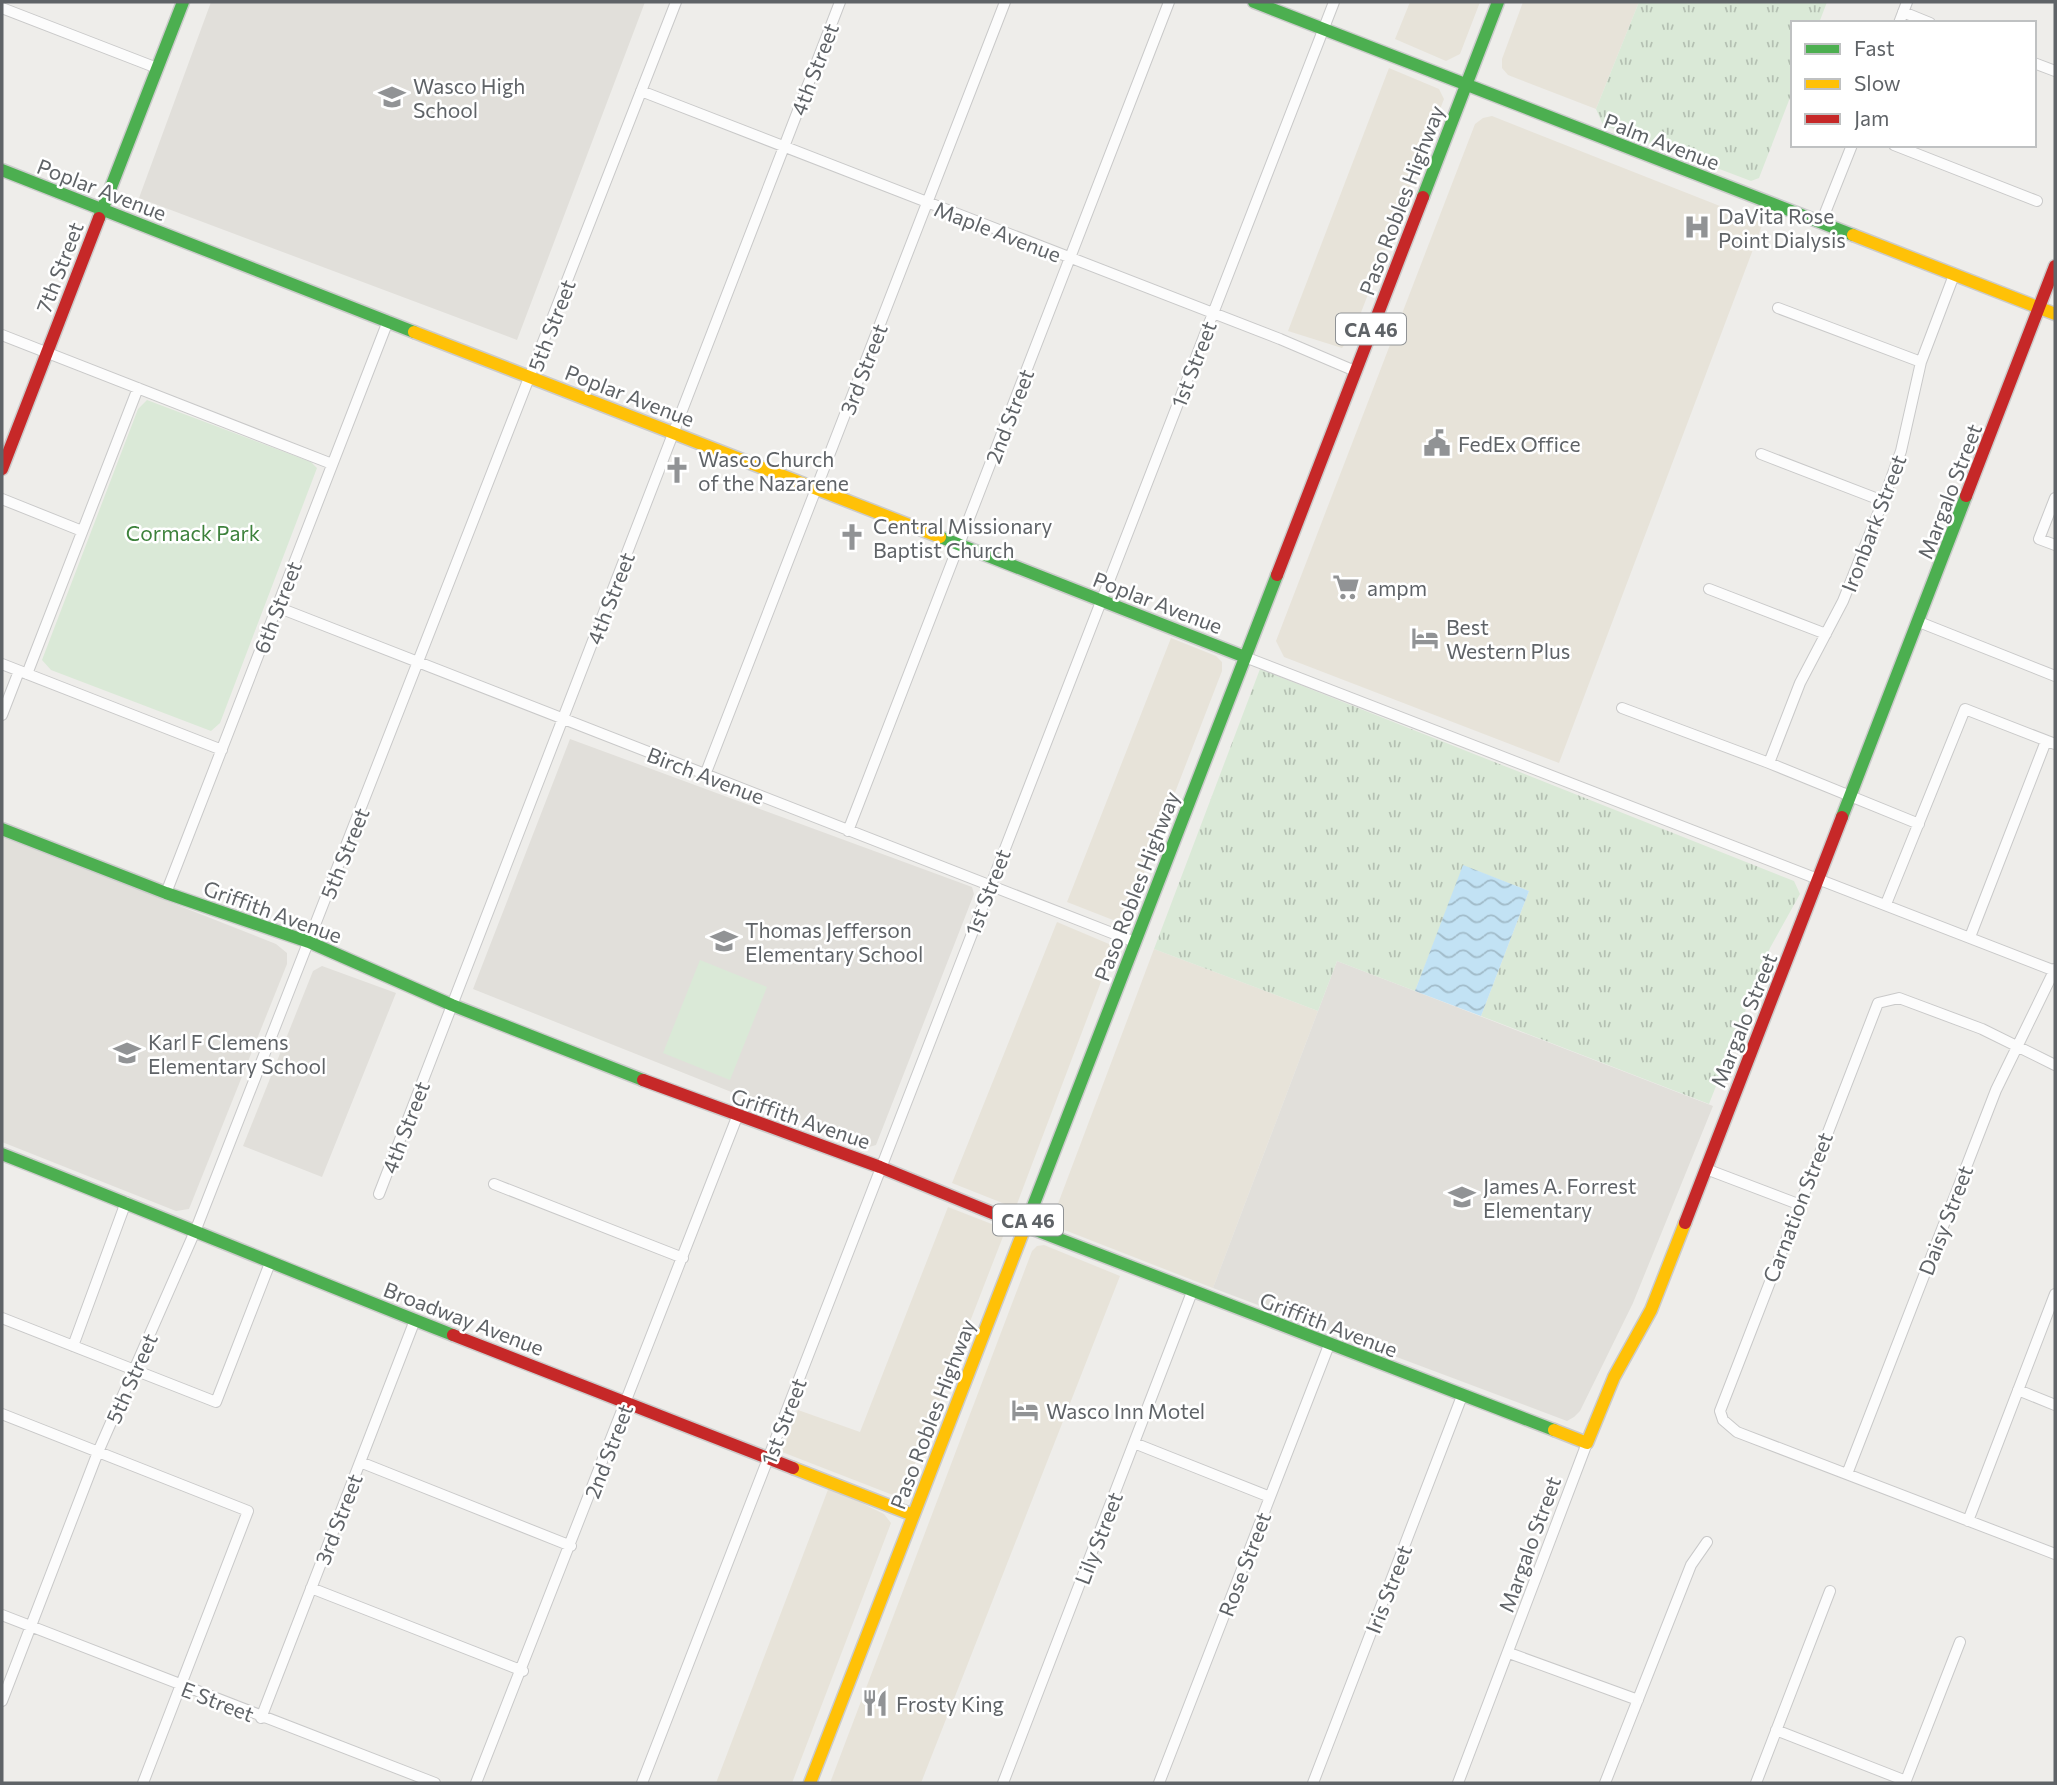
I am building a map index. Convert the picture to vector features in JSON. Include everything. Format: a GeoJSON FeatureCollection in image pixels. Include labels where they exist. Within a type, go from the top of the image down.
{"type":"FeatureCollection","features":[{"type":"Feature","properties":{"kind":"main road","name":"7th Street"},"geometry":{"type":"LineString","coordinates":[[2,469],[183,2]]}},
{"type":"Feature","properties":{"kind":"main road","name":"Palm Avenue"},"geometry":{"type":"LineString","coordinates":[[1254,2],[2055,314]]}},
{"type":"Feature","properties":{"kind":"main road","name":"Paso Robles Highway"},"geometry":{"type":"LineString","coordinates":[[810,1783],[1498,2]]}},
{"type":"Feature","properties":{"kind":"main road","name":"Poplar Avenue"},"geometry":{"type":"LineString","coordinates":[[2,170],[1245,657]]}},
{"type":"Feature","properties":{"kind":"main road","name":"Margalo Street"},"geometry":{"type":"LineString","coordinates":[[1587,1443],[1614,1377],[1651,1310],[1851,799],[2055,265]]}},
{"type":"Feature","properties":{"kind":"main road","name":"Griffith Avenue"},"geometry":{"type":"LineString","coordinates":[[2,829],[166,893],[309,942],[452,1005],[737,1117],[880,1167],[1192,1292],[1587,1443]]}},
{"type":"Feature","properties":{"kind":"main road","name":"Broadway Avenue"},"geometry":{"type":"LineString","coordinates":[[2,1154],[196,1229],[270,1263],[913,1515]]}},
{"type":"Feature","properties":{"kind":"street","name":"5th Street"},"geometry":{"type":"LineString","coordinates":[[2,1701],[98,1452],[196,1229],[420,663],[676,2]]}},
{"type":"Feature","properties":{"kind":"street","name":"4th Street"},"geometry":{"type":"LineString","coordinates":[[379,1194],[840,2]]}},
{"type":"Feature","properties":{"kind":"street","name":"3rd Street"},"geometry":{"type":"LineString","coordinates":[[705,775],[1005,2]]}},
{"type":"Feature","properties":{"kind":"street","name":"2nd Street"},"geometry":{"type":"LineString","coordinates":[[848,831],[1169,2]]}},
{"type":"Feature","properties":{"kind":"street","name":"1st Street"},"geometry":{"type":"LineString","coordinates":[[642,1783],[1334,2]]}},
{"type":"Feature","properties":{"kind":"street"},"geometry":{"type":"LineString","coordinates":[[2,8],[157,68]]}},
{"type":"Feature","properties":{"kind":"street"},"geometry":{"type":"LineString","coordinates":[[1903,12],[1925,21]]}},
{"type":"Feature","properties":{"kind":"street"},"geometry":{"type":"LineString","coordinates":[[2036,64],[2055,71]]}},
{"type":"Feature","properties":{"kind":"street","name":"Maple Avenue"},"geometry":{"type":"LineString","coordinates":[[641,91],[1355,371]]}},
{"type":"Feature","properties":{"kind":"street"},"geometry":{"type":"LineString","coordinates":[[1821,223],[1851,147]]}},
{"type":"Feature","properties":{"kind":"street"},"geometry":{"type":"LineString","coordinates":[[1899,147],[2037,201]]}},
{"type":"Feature","properties":{"kind":"street","name":"Ironbark Street"},"geometry":{"type":"LineString","coordinates":[[1769,763],[1800,683],[1859,564],[1883,501],[1901,451],[1921,362],[1954,275]]}},
{"type":"Feature","properties":{"kind":"street"},"geometry":{"type":"LineString","coordinates":[[1778,308],[1921,362]]}},
{"type":"Feature","properties":{"kind":"street","name":"6th Street"},"geometry":{"type":"LineString","coordinates":[[166,893],[388,321]]}},
{"type":"Feature","properties":{"kind":"street"},"geometry":{"type":"LineString","coordinates":[[2,335],[332,464]]}},
{"type":"Feature","properties":{"kind":"street"},"geometry":{"type":"LineString","coordinates":[[2,715],[23,672],[82,531],[138,388]]}},
{"type":"Feature","properties":{"kind":"street"},"geometry":{"type":"LineString","coordinates":[[1761,454],[1883,501]]}},
{"type":"Feature","properties":{"kind":"street"},"geometry":{"type":"LineString","coordinates":[[2055,498],[2039,539],[2055,545]]}},
{"type":"Feature","properties":{"kind":"street"},"geometry":{"type":"LineString","coordinates":[[2,499],[82,531]]}},
{"type":"Feature","properties":{"kind":"street"},"geometry":{"type":"LineString","coordinates":[[1709,589],[1826,634]]}},
{"type":"Feature","properties":{"kind":"street","name":"Birch Avenue"},"geometry":{"type":"LineString","coordinates":[[277,607],[1135,942]]}},
{"type":"Feature","properties":{"kind":"street"},"geometry":{"type":"LineString","coordinates":[[1919,622],[2055,676]]}},
{"type":"Feature","properties":{"kind":"street"},"geometry":{"type":"LineString","coordinates":[[1245,657],[2055,971]]}},
{"type":"Feature","properties":{"kind":"street"},"geometry":{"type":"LineString","coordinates":[[2,664],[222,750]]}},
{"type":"Feature","properties":{"kind":"street"},"geometry":{"type":"LineString","coordinates":[[1622,709],[1769,763],[1851,799],[1919,824]]}},
{"type":"Feature","properties":{"kind":"street"},"geometry":{"type":"LineString","coordinates":[[1886,904],[1965,709],[2051,742],[1970,937]]}},
{"type":"Feature","properties":{"kind":"street","name":"Daisy Street"},"geometry":{"type":"LineString","coordinates":[[1847,1474],[1996,1090],[2055,971]]}},
{"type":"Feature","properties":{"kind":"street","name":"Carnation Street"},"geometry":{"type":"LineString","coordinates":[[1847,1474],[1737,1432],[1723,1420],[1721,1402],[1874,1009],[1885,999],[1899,998],[1982,1029],[2017,1047]]}},
{"type":"Feature","properties":{"kind":"street"},"geometry":{"type":"LineString","coordinates":[[2017,1047],[2055,1065]]}},
{"type":"Feature","properties":{"kind":"street","name":"2nd Street"},"geometry":{"type":"LineString","coordinates":[[476,1783],[523,1671],[737,1117]]}},
{"type":"Feature","properties":{"kind":"street"},"geometry":{"type":"LineString","coordinates":[[1706,1169],[1798,1204]]}},
{"type":"Feature","properties":{"kind":"street"},"geometry":{"type":"LineString","coordinates":[[494,1184],[683,1258]]}},
{"type":"Feature","properties":{"kind":"street"},"geometry":{"type":"LineString","coordinates":[[73,1346],[126,1202]]}},
{"type":"Feature","properties":{"kind":"street"},"geometry":{"type":"LineString","coordinates":[[2,1318],[216,1402],[270,1263]]}},
{"type":"Feature","properties":{"kind":"street","name":"Lily Street"},"geometry":{"type":"LineString","coordinates":[[1003,1783],[1192,1292]]}},
{"type":"Feature","properties":{"kind":"street"},"geometry":{"type":"LineString","coordinates":[[1968,1521],[2055,1294]]}},
{"type":"Feature","properties":{"kind":"street","name":"3rd Street"},"geometry":{"type":"LineString","coordinates":[[261,1718],[415,1320]]}},
{"type":"Feature","properties":{"kind":"street","name":"Rose Street"},"geometry":{"type":"LineString","coordinates":[[1159,1783],[1329,1345]]}},
{"type":"Feature","properties":{"kind":"street"},"geometry":{"type":"LineString","coordinates":[[2018,1390],[2055,1405]]}},
{"type":"Feature","properties":{"kind":"street","name":"Iris Street"},"geometry":{"type":"LineString","coordinates":[[1313,1783],[1462,1395]]}},
{"type":"Feature","properties":{"kind":"street"},"geometry":{"type":"LineString","coordinates":[[2,1414],[248,1511],[143,1783]]}},
{"type":"Feature","properties":{"kind":"street"},"geometry":{"type":"LineString","coordinates":[[1134,1443],[1270,1497]]}},
{"type":"Feature","properties":{"kind":"street","name":"Margalo Street"},"geometry":{"type":"LineString","coordinates":[[1458,1783],[1587,1443]]}},
{"type":"Feature","properties":{"kind":"street"},"geometry":{"type":"LineString","coordinates":[[360,1462],[571,1546]]}},
{"type":"Feature","properties":{"kind":"street"},"geometry":{"type":"LineString","coordinates":[[1847,1474],[2055,1554]]}},
{"type":"Feature","properties":{"kind":"street"},"geometry":{"type":"LineString","coordinates":[[1605,1783],[1691,1564],[1707,1542]]}},
{"type":"Feature","properties":{"kind":"street"},"geometry":{"type":"LineString","coordinates":[[311,1588],[523,1671]]}},
{"type":"Feature","properties":{"kind":"street"},"geometry":{"type":"LineString","coordinates":[[1756,1783],[1830,1591]]}},
{"type":"Feature","properties":{"kind":"street","name":"E Street"},"geometry":{"type":"LineString","coordinates":[[2,1615],[261,1718],[435,1783]]}},
{"type":"Feature","properties":{"kind":"street"},"geometry":{"type":"LineString","coordinates":[[1776,1730],[1906,1782],[1960,1642]]}},
{"type":"Feature","properties":{"kind":"street"},"geometry":{"type":"LineString","coordinates":[[1509,1653],[1638,1700]]}},
{"type":"Feature","properties":{"kind":"shaded area","name":"Wasco High School"},"geometry":{"type":"Polygon","coordinates":[[[211,2],[645,2],[517,340],[139,198],[211,2]]]}},
{"type":"Feature","properties":{"kind":"shaded area"},"geometry":{"type":"Polygon","coordinates":[[[1410,2],[1480,2],[1460,54],[1446,61],[1395,39],[1410,2]]]}},
{"type":"Feature","properties":{"kind":"shaded area"},"geometry":{"type":"Polygon","coordinates":[[[1523,2],[1639,2],[1596,109],[1508,75],[1502,68],[1502,59],[1523,2]]]}},
{"type":"Feature","properties":{"kind":"shaded area"},"geometry":{"type":"Polygon","coordinates":[[[1389,68],[1439,89],[1444,99],[1353,333],[1342,348],[1288,331],[1389,68]]]}},
{"type":"Feature","properties":{"kind":"shaded area"},"geometry":{"type":"Polygon","coordinates":[[[1492,116],[1763,223],[1559,763],[1284,657],[1276,641],[1475,124],[1492,116]]]}},
{"type":"Feature","properties":{"kind":"shaded area"},"geometry":{"type":"Polygon","coordinates":[[[1171,638],[1216,656],[1222,662],[1222,671],[1128,914],[1119,920],[1113,920],[1067,902],[1171,638]]]}},
{"type":"Feature","properties":{"kind":"shaded area","name":"Thomas Jefferson Elementary School"},"geometry":{"type":"Polygon","coordinates":[[[570,739],[972,887],[974,894],[876,1145],[869,1147],[473,989],[570,739]]]}},
{"type":"Feature","properties":{"kind":"shaded area","name":"Karl F Clemens Elementary School"},"geometry":{"type":"Polygon","coordinates":[[[2,836],[276,944],[287,953],[287,964],[189,1209],[176,1211],[2,1142],[2,836]]]}},
{"type":"Feature","properties":{"kind":"shaded area"},"geometry":{"type":"Polygon","coordinates":[[[1057,922],[1109,944],[1113,950],[1017,1204],[1010,1206],[952,1183],[1057,922]]]}},
{"type":"Feature","properties":{"kind":"shaded area"},"geometry":{"type":"Polygon","coordinates":[[[1154,949],[1318,1011],[1213,1288],[1062,1229],[1053,1217],[1154,949]]]}},
{"type":"Feature","properties":{"kind":"shaded area","name":"James A. Forrest Elementary"},"geometry":{"type":"Polygon","coordinates":[[[1337,961],[1713,1106],[1633,1303],[1580,1411],[1567,1421],[1213,1288],[1337,961]]]}},
{"type":"Feature","properties":{"kind":"shaded area"},"geometry":{"type":"Polygon","coordinates":[[[322,966],[396,993],[322,1177],[243,1146],[313,971],[322,966]]]}},
{"type":"Feature","properties":{"kind":"shaded area"},"geometry":{"type":"Polygon","coordinates":[[[948,1207],[1002,1228],[1004,1234],[905,1489],[898,1497],[782,1452],[798,1410],[860,1432],[948,1207]]]}},
{"type":"Feature","properties":{"kind":"shaded area"},"geometry":{"type":"Polygon","coordinates":[[[1044,1245],[1120,1276],[921,1783],[830,1783],[1032,1251],[1037,1246],[1044,1245]]]}},
{"type":"Feature","properties":{"kind":"shaded area"},"geometry":{"type":"Polygon","coordinates":[[[829,1487],[884,1514],[891,1523],[792,1783],[716,1783],[829,1487]]]}},
{"type":"Feature","properties":{"kind":"green space"},"geometry":{"type":"Polygon","coordinates":[[[1639,2],[1827,2],[1820,21],[1791,21],[1791,95],[1759,178],[1751,181],[1603,125],[1596,109],[1639,2]]]}},
{"type":"Feature","properties":{"kind":"green space","name":"Cormack Park"},"geometry":{"type":"Polygon","coordinates":[[[147,400],[311,462],[317,468],[220,723],[211,731],[51,670],[42,660],[138,409],[147,400]]]}},
{"type":"Feature","properties":{"kind":"green space"},"geometry":{"type":"Polygon","coordinates":[[[1260,669],[1794,881],[1800,894],[1770,948],[1709,1104],[1481,1016],[1529,891],[1464,866],[1415,991],[1337,961],[1318,1011],[1154,949],[1260,669]]]}},
{"type":"Feature","properties":{"kind":"green space"},"geometry":{"type":"Polygon","coordinates":[[[700,960],[767,987],[730,1080],[663,1053],[700,960]]]}},
{"type":"Feature","properties":{"kind":"water"},"geometry":{"type":"Polygon","coordinates":[[[1463,865],[1529,891],[1481,1016],[1415,991],[1463,865]]]}},
{"type":"Feature","properties":{"kind":"traffic: fast"},"geometry":{"type":"LineString","coordinates":[[99,218],[183,2]]}},
{"type":"Feature","properties":{"kind":"traffic: fast"},"geometry":{"type":"LineString","coordinates":[[1254,2],[1853,235]]}},
{"type":"Feature","properties":{"kind":"traffic: fast"},"geometry":{"type":"LineString","coordinates":[[1423,197],[1498,2]]}},
{"type":"Feature","properties":{"kind":"traffic: fast"},"geometry":{"type":"LineString","coordinates":[[2,170],[414,332]]}},
{"type":"Feature","properties":{"kind":"traffic: fast"},"geometry":{"type":"LineString","coordinates":[[1842,817],[1966,496]]}},
{"type":"Feature","properties":{"kind":"traffic: fast"},"geometry":{"type":"LineString","coordinates":[[940,537],[1245,657]]}},
{"type":"Feature","properties":{"kind":"traffic: fast"},"geometry":{"type":"LineString","coordinates":[[1030,1214],[1277,575]]}},
{"type":"Feature","properties":{"kind":"traffic: fast"},"geometry":{"type":"LineString","coordinates":[[2,829],[166,893],[309,942],[452,1005],[643,1080]]}},
{"type":"Feature","properties":{"kind":"traffic: fast"},"geometry":{"type":"LineString","coordinates":[[2,1154],[453,1335]]}},
{"type":"Feature","properties":{"kind":"traffic: fast"},"geometry":{"type":"LineString","coordinates":[[1002,1217],[1554,1430]]}},
{"type":"Feature","properties":{"kind":"traffic: slow"},"geometry":{"type":"LineString","coordinates":[[1853,235],[2055,314]]}},
{"type":"Feature","properties":{"kind":"traffic: slow"},"geometry":{"type":"LineString","coordinates":[[414,332],[940,537]]}},
{"type":"Feature","properties":{"kind":"traffic: slow"},"geometry":{"type":"LineString","coordinates":[[810,1783],[1030,1214]]}},
{"type":"Feature","properties":{"kind":"traffic: slow"},"geometry":{"type":"LineString","coordinates":[[1554,1430],[1587,1443],[1614,1377],[1651,1310],[1685,1223]]}},
{"type":"Feature","properties":{"kind":"traffic: slow"},"geometry":{"type":"LineString","coordinates":[[793,1468],[913,1515]]}},
{"type":"Feature","properties":{"kind":"traffic: jam"},"geometry":{"type":"LineString","coordinates":[[1277,575],[1423,197]]}},
{"type":"Feature","properties":{"kind":"traffic: jam"},"geometry":{"type":"LineString","coordinates":[[2,469],[99,218]]}},
{"type":"Feature","properties":{"kind":"traffic: jam"},"geometry":{"type":"LineString","coordinates":[[1966,496],[2055,266]]}},
{"type":"Feature","properties":{"kind":"traffic: jam"},"geometry":{"type":"LineString","coordinates":[[1685,1223],[1842,817]]}},
{"type":"Feature","properties":{"kind":"traffic: jam"},"geometry":{"type":"LineString","coordinates":[[643,1080],[880,1167],[1002,1217]]}},
{"type":"Feature","properties":{"kind":"traffic: jam"},"geometry":{"type":"LineString","coordinates":[[453,1335],[793,1468]]}},
{"type":"Feature","properties":{"kind":"place","name":"Wasco High School"},"geometry":{"type":"Point","coordinates":[392,97]}},
{"type":"Feature","properties":{"kind":"place","name":"DaVita Rose Point Dialysis"},"geometry":{"type":"Point","coordinates":[1697,227]}},
{"type":"Feature","properties":{"kind":"place","name":"FedEx Office"},"geometry":{"type":"Point","coordinates":[1437,443]}},
{"type":"Feature","properties":{"kind":"place","name":"Wasco Church of the Nazarene"},"geometry":{"type":"Point","coordinates":[677,470]}},
{"type":"Feature","properties":{"kind":"place","name":"Central Missionary Baptist Church"},"geometry":{"type":"Point","coordinates":[852,537]}},
{"type":"Feature","properties":{"kind":"place","name":"ampm"},"geometry":{"type":"Point","coordinates":[1346,587]}},
{"type":"Feature","properties":{"kind":"place","name":"Best Western Plus"},"geometry":{"type":"Point","coordinates":[1425,638]}},
{"type":"Feature","properties":{"kind":"place","name":"Thomas Jefferson Elementary School"},"geometry":{"type":"Point","coordinates":[724,941]}},
{"type":"Feature","properties":{"kind":"place","name":"Karl F Clemens Elementary School"},"geometry":{"type":"Point","coordinates":[127,1053]}},
{"type":"Feature","properties":{"kind":"place","name":"James A. Forrest Elementary"},"geometry":{"type":"Point","coordinates":[1462,1197]}},
{"type":"Feature","properties":{"kind":"place","name":"Wasco Inn Motel"},"geometry":{"type":"Point","coordinates":[1025,1410]}},
{"type":"Feature","properties":{"kind":"place","name":"Frosty King"},"geometry":{"type":"Point","coordinates":[875,1703]}}]}
